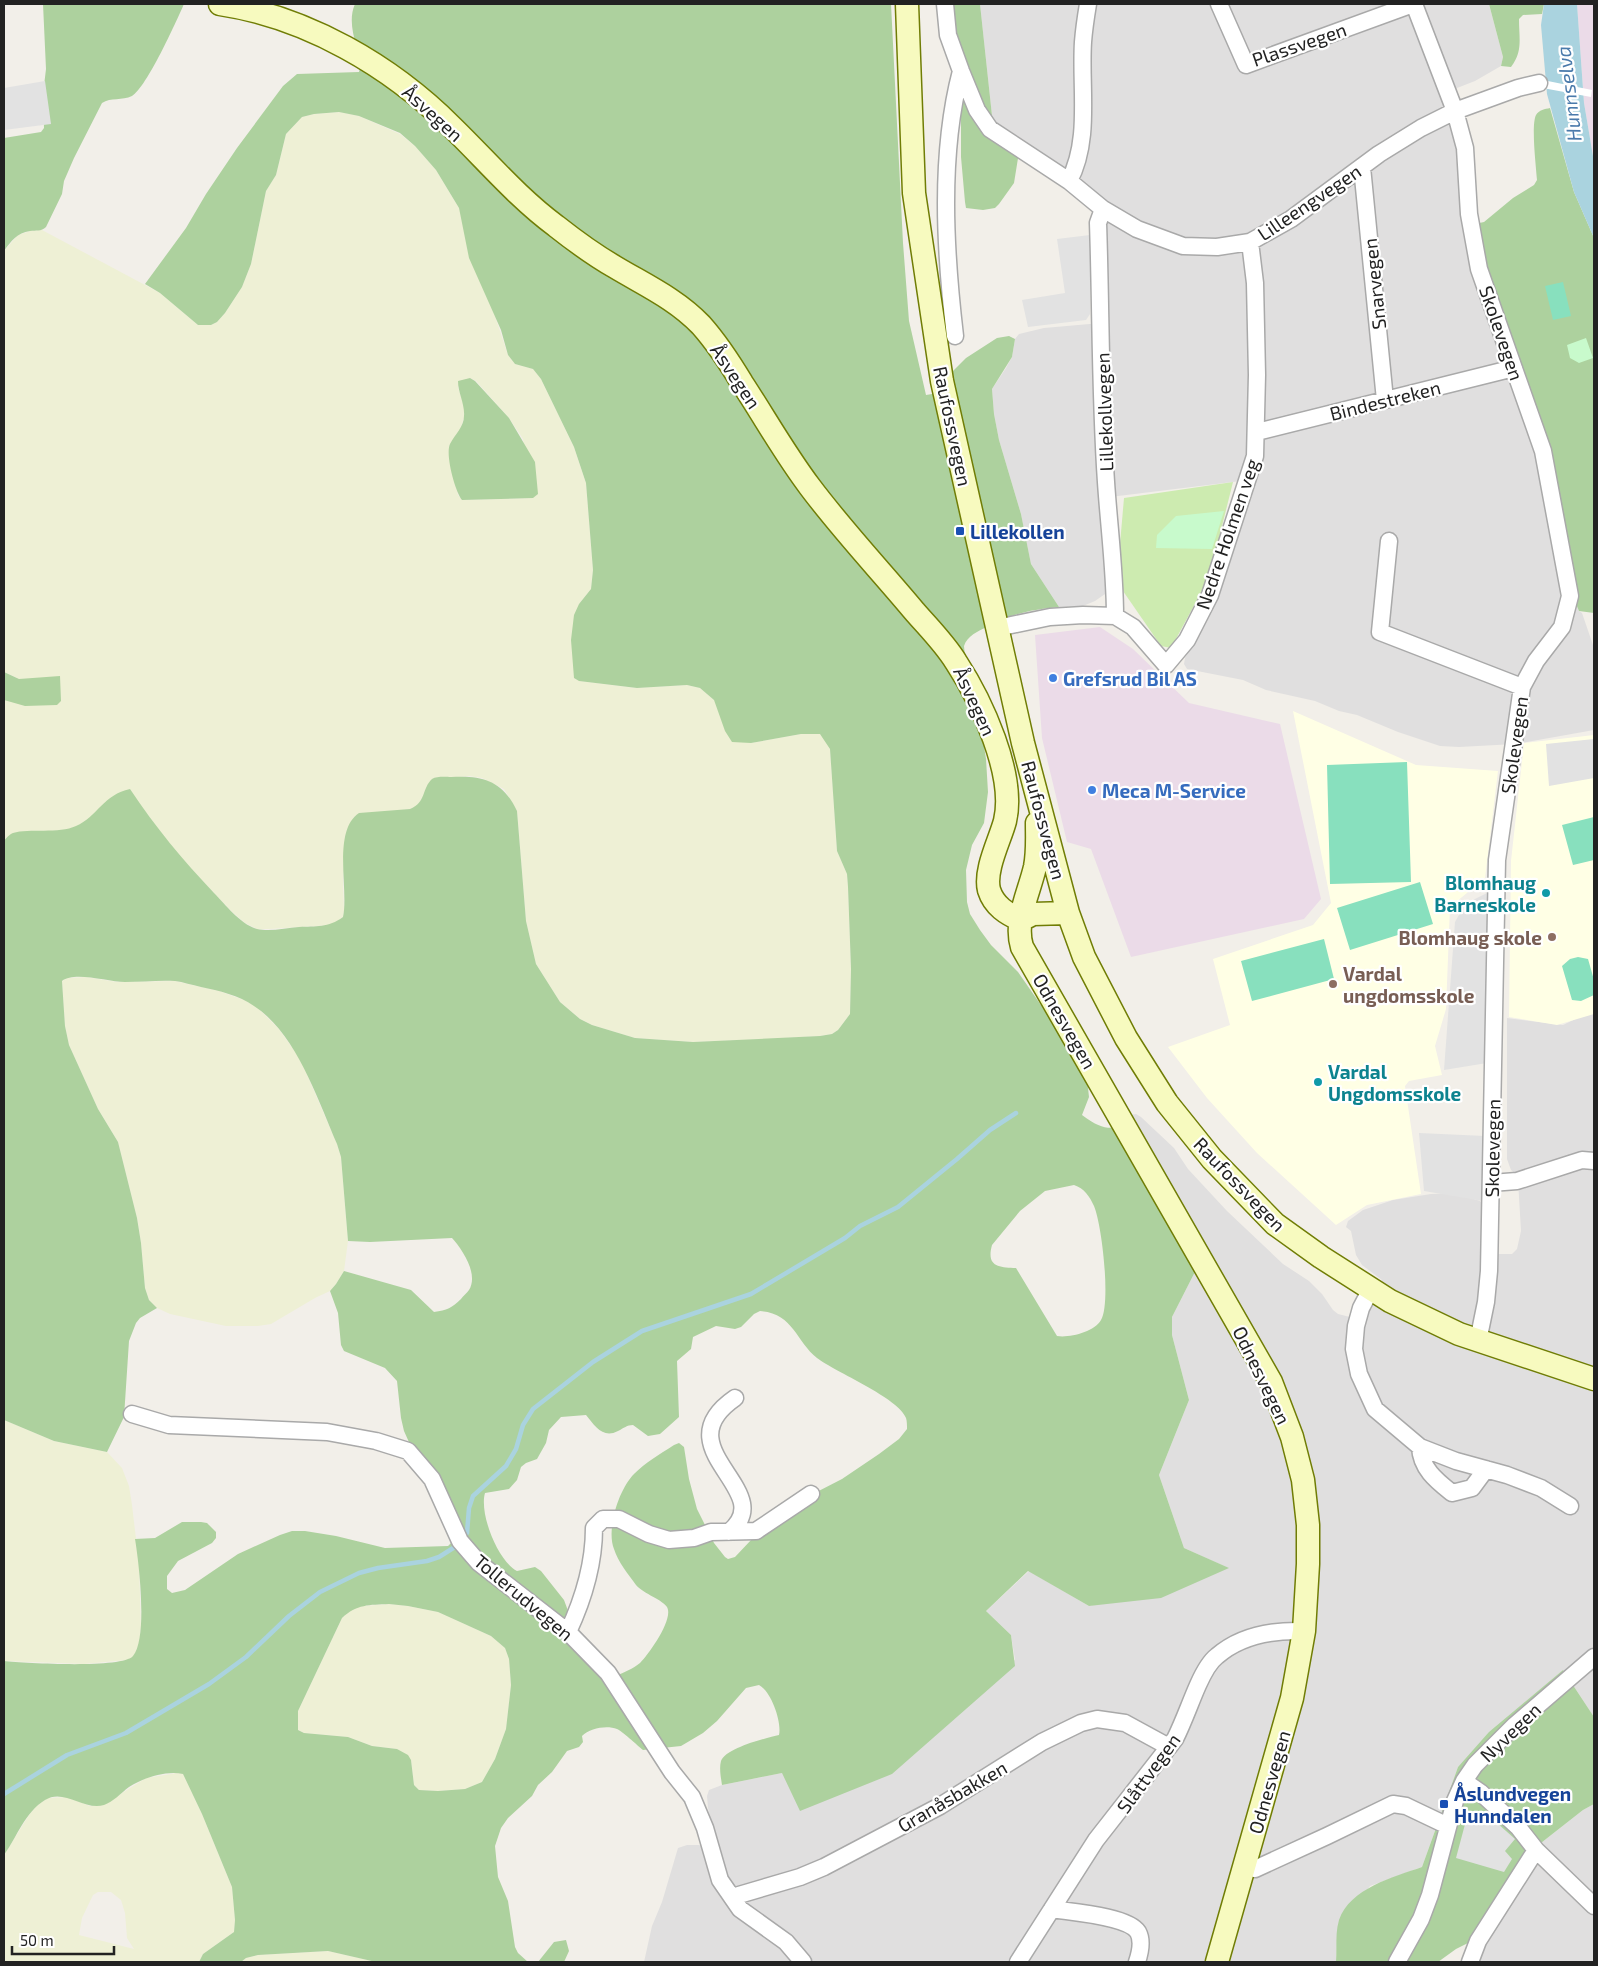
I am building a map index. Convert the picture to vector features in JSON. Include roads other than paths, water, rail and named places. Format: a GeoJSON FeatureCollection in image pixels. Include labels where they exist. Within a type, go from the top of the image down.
{"type":"FeatureCollection","features":[{"type":"Feature","properties":{"kind":"main road","name":"Åsvegen"},"geometry":{"type":"LineString","coordinates":[[220,4],[277,17],[328,38],[410,89],[452,127],[490,168],[535,211],[616,268],[664,295],[700,325],[722,352],[809,485],[857,546],[954,658],[974,691],[985,713],[998,752],[1007,798],[1006,817],[989,875],[988,885],[996,903],[1007,914],[1023,911]]}},
{"type":"Feature","properties":{"kind":"main road","name":"Raufossvegen"},"geometry":{"type":"LineString","coordinates":[[907,4],[914,194],[942,381],[1023,743],[1068,913],[1084,957],[1126,1038],[1167,1103],[1212,1159],[1275,1224],[1321,1257],[1390,1301],[1459,1334],[1594,1379]]}},
{"type":"Feature","properties":{"kind":"main road","name":"Odnesvegen"},"geometry":{"type":"LineString","coordinates":[[1037,795],[1036,854],[1019,938],[1024,952],[1270,1382],[1292,1437],[1303,1480],[1308,1525],[1304,1631],[1292,1698],[1217,1962]]}},
{"type":"Feature","properties":{"kind":"main road"},"geometry":{"type":"LineString","coordinates":[[1062,891],[1045,889],[1030,895],[1023,911],[1033,914],[1068,913]]}},
{"type":"Feature","properties":{"kind":"street","name":"Lilleengvegen"},"geometry":{"type":"LineString","coordinates":[[944,4],[948,35],[961,71],[977,110],[990,129],[1069,181],[1103,209],[1137,229],[1183,246],[1217,247],[1250,242],[1291,220],[1362,167],[1421,128],[1455,111],[1539,82]]}},
{"type":"Feature","properties":{"kind":"street"},"geometry":{"type":"LineString","coordinates":[[1069,181],[1076,168],[1081,136],[1083,41],[1088,4]]}},
{"type":"Feature","properties":{"kind":"street","name":"Plassvegen"},"geometry":{"type":"LineString","coordinates":[[1220,4],[1246,65],[1414,4]]}},
{"type":"Feature","properties":{"kind":"street","name":"Skolevegen"},"geometry":{"type":"LineString","coordinates":[[1414,4],[1455,111],[1465,148],[1468,214],[1479,269],[1543,451],[1570,596],[1562,627],[1536,661],[1522,687],[1497,860],[1489,1271],[1486,1302],[1478,1341]]}},
{"type":"Feature","properties":{"kind":"street"},"geometry":{"type":"LineString","coordinates":[[955,336],[947,271],[947,160],[953,101],[961,71]]}},
{"type":"Feature","properties":{"kind":"street","name":"Snarvegen"},"geometry":{"type":"LineString","coordinates":[[1362,167],[1386,400]]}},
{"type":"Feature","properties":{"kind":"street","name":"Lillekollvegen"},"geometry":{"type":"LineString","coordinates":[[1103,209],[1098,223],[1101,341],[1106,482],[1112,542],[1115,616]]}},
{"type":"Feature","properties":{"kind":"street","name":"Nedre Holmen veg"},"geometry":{"type":"LineString","coordinates":[[1115,616],[1133,628],[1166,665],[1187,640],[1210,595],[1255,456],[1257,432],[1255,283],[1250,242]]}},
{"type":"Feature","properties":{"kind":"street","name":"Bindestreken"},"geometry":{"type":"LineString","coordinates":[[1257,432],[1514,368]]}},
{"type":"Feature","properties":{"kind":"street"},"geometry":{"type":"LineString","coordinates":[[1389,542],[1380,632],[1522,687]]}},
{"type":"Feature","properties":{"kind":"street"},"geometry":{"type":"LineString","coordinates":[[998,628],[1050,617],[1082,615],[1115,616]]}},
{"type":"Feature","properties":{"kind":"street"},"geometry":{"type":"LineString","coordinates":[[1491,1183],[1517,1181],[1582,1160],[1594,1161]]}},
{"type":"Feature","properties":{"kind":"street"},"geometry":{"type":"LineString","coordinates":[[1371,1289],[1360,1308],[1354,1349],[1359,1374],[1375,1409],[1420,1447],[1456,1461],[1507,1474],[1541,1488],[1570,1506]]}},
{"type":"Feature","properties":{"kind":"street"},"geometry":{"type":"LineString","coordinates":[[729,1532],[738,1525],[743,1517],[744,1506],[738,1490],[715,1456],[710,1441],[712,1423],[722,1407],[735,1398]]}},
{"type":"Feature","properties":{"kind":"street","name":"Tollerudvegen"},"geometry":{"type":"LineString","coordinates":[[132,1414],[169,1425],[327,1432],[376,1441],[408,1451],[432,1480],[460,1541],[479,1563],[568,1632],[608,1673],[672,1772],[692,1797],[720,1880],[740,1909],[786,1942],[803,1962]]}},
{"type":"Feature","properties":{"kind":"street"},"geometry":{"type":"LineString","coordinates":[[1420,1447],[1420,1452],[1430,1476],[1452,1493],[1472,1488],[1486,1469]]}},
{"type":"Feature","properties":{"kind":"street"},"geometry":{"type":"LineString","coordinates":[[568,1632],[575,1617],[589,1573],[594,1545],[594,1528],[603,1519],[620,1520],[649,1534],[669,1540],[694,1538],[711,1532],[756,1531],[811,1494]]}},
{"type":"Feature","properties":{"kind":"street","name":"Slåttvegen"},"geometry":{"type":"LineString","coordinates":[[1018,1962],[1096,1840],[1169,1748],[1185,1720],[1198,1685],[1215,1657],[1235,1644],[1254,1636],[1283,1630],[1304,1631]]}},
{"type":"Feature","properties":{"kind":"street","name":"Nyvegen"},"geometry":{"type":"LineString","coordinates":[[1397,1962],[1411,1940],[1424,1911],[1455,1802],[1464,1781],[1481,1759],[1515,1725],[1594,1657]]}},
{"type":"Feature","properties":{"kind":"street","name":"Granåsbakken"},"geometry":{"type":"LineString","coordinates":[[732,1897],[800,1877],[824,1867],[940,1806],[1042,1742],[1081,1723],[1097,1719],[1125,1723],[1169,1748]]}},
{"type":"Feature","properties":{"kind":"street"},"geometry":{"type":"LineString","coordinates":[[1464,1781],[1480,1792],[1518,1827],[1536,1850],[1594,1906]]}},
{"type":"Feature","properties":{"kind":"street"},"geometry":{"type":"LineString","coordinates":[[1255,1869],[1393,1804],[1406,1806],[1448,1826]]}},
{"type":"Feature","properties":{"kind":"street"},"geometry":{"type":"LineString","coordinates":[[1470,1962],[1478,1941],[1536,1850]]}},
{"type":"Feature","properties":{"kind":"street"},"geometry":{"type":"LineString","coordinates":[[1052,1909],[1126,1923],[1137,1931],[1141,1942],[1137,1962]]}},
{"type":"Feature","properties":{"kind":"water","name":"Hunnselva"},"geometry":{"type":"Polygon","coordinates":[[[1544,4],[1577,4],[1584,103],[1594,162],[1594,238],[1574,192],[1547,94],[1541,25],[1544,4]]]}},
{"type":"Feature","properties":{"kind":"waterway"},"geometry":{"type":"LineString","coordinates":[[462,1538],[467,1533],[469,1508],[473,1496],[506,1466],[516,1449],[523,1425],[533,1409],[593,1362],[642,1331],[751,1294],[845,1238],[860,1226],[898,1207],[990,1130],[1016,1113]]}},
{"type":"Feature","properties":{"kind":"waterway"},"geometry":{"type":"LineString","coordinates":[[4,1794],[67,1755],[126,1733],[209,1684],[246,1657],[289,1616],[320,1592],[359,1573],[378,1568],[427,1561],[439,1557],[458,1545]]}},
{"type":"Feature","properties":{"kind":"place","name":"Lillekollen"},"geometry":{"type":"Point","coordinates":[960,531]}},
{"type":"Feature","properties":{"kind":"place","name":"Grefsrud Bil AS"},"geometry":{"type":"Point","coordinates":[1053,678]}},
{"type":"Feature","properties":{"kind":"place","name":"Meca M-Service"},"geometry":{"type":"Point","coordinates":[1092,790]}},
{"type":"Feature","properties":{"kind":"place","name":"Blomhaug Barneskole"},"geometry":{"type":"Point","coordinates":[1546,893]}},
{"type":"Feature","properties":{"kind":"place","name":"Blomhaug skole"},"geometry":{"type":"Point","coordinates":[1552,937]}},
{"type":"Feature","properties":{"kind":"place","name":"Vardal ungdomsskole"},"geometry":{"type":"Point","coordinates":[1333,984]}},
{"type":"Feature","properties":{"kind":"place","name":"Vardal Ungdomsskole"},"geometry":{"type":"Point","coordinates":[1318,1082]}},
{"type":"Feature","properties":{"kind":"place","name":"Åslundvegen Hunndalen"},"geometry":{"type":"Point","coordinates":[1444,1804]}}]}
